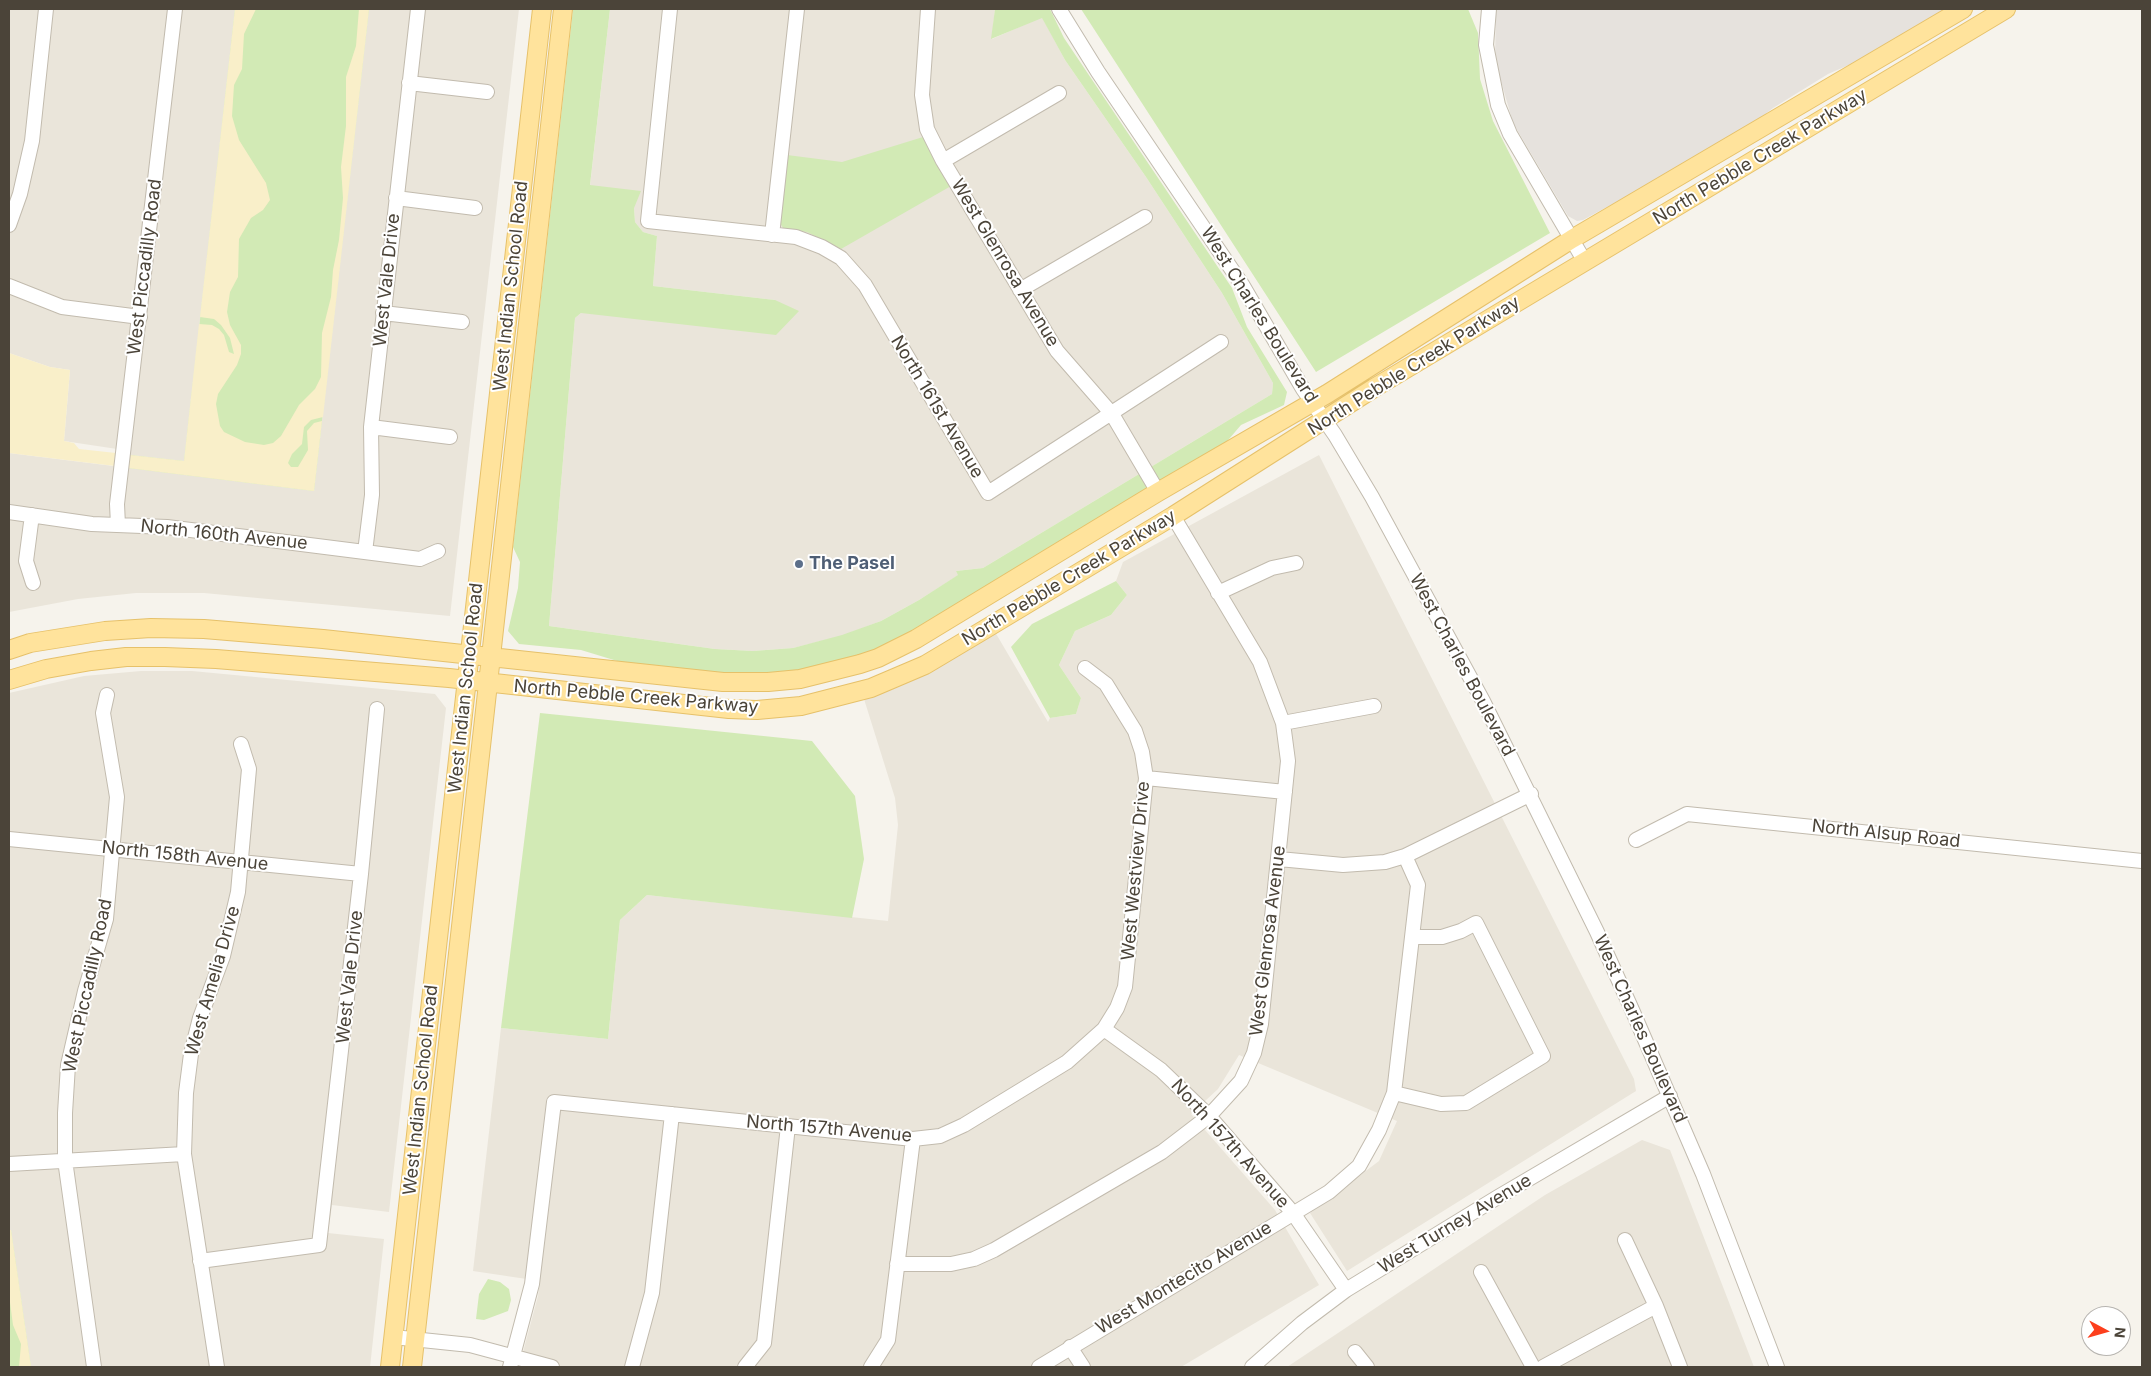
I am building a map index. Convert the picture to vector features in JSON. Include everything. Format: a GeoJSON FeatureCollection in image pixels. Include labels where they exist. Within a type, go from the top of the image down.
{"type":"FeatureCollection","features":[{"type":"Feature","properties":{"kind":"main road","name":"West Indian School Road"},"geometry":{"type":"LineString","coordinates":[[390,1367],[542,9]]}},
{"type":"Feature","properties":{"kind":"main road","name":"West Indian School Road"},"geometry":{"type":"LineString","coordinates":[[412,1367],[563,9]]}},
{"type":"Feature","properties":{"kind":"main road","name":"North Pebble Creek Parkway"},"geometry":{"type":"LineString","coordinates":[[9,650],[30,643],[105,631],[151,628],[222,631],[491,656],[723,682],[768,682],[822,674],[878,658],[916,639],[1158,492],[1312,402],[1572,239],[1963,9]]}},
{"type":"Feature","properties":{"kind":"main road","name":"North Pebble Creek Parkway"},"geometry":{"type":"LineString","coordinates":[[9,680],[46,669],[91,661],[165,657],[216,659],[466,680],[729,709],[775,709],[826,701],[892,681],[925,665],[1173,516],[1324,420],[2006,9]]}},
{"type":"Feature","properties":{"kind":"main road"},"geometry":{"type":"LineString","coordinates":[[1846,78],[1858,98]]}},
{"type":"Feature","properties":{"kind":"main road"},"geometry":{"type":"LineString","coordinates":[[822,674],[826,701]]}},
{"type":"Feature","properties":{"kind":"street"},"geometry":{"type":"LineString","coordinates":[[9,225],[20,194],[32,141],[46,9]]}},
{"type":"Feature","properties":{"kind":"street","name":"West Piccadilly Road"},"geometry":{"type":"LineString","coordinates":[[118,525],[117,504],[175,9]]}},
{"type":"Feature","properties":{"kind":"street","name":"West Vale Drive"},"geometry":{"type":"LineString","coordinates":[[365,552],[372,495],[371,427],[418,9]]}},
{"type":"Feature","properties":{"kind":"street","name":"North 161st Avenue"},"geometry":{"type":"LineString","coordinates":[[670,9],[648,221],[796,237],[822,247],[841,258],[865,285],[988,493],[1221,342]]}},
{"type":"Feature","properties":{"kind":"street"},"geometry":{"type":"LineString","coordinates":[[772,235],[797,9]]}},
{"type":"Feature","properties":{"kind":"street","name":"West Glenrosa Avenue"},"geometry":{"type":"LineString","coordinates":[[928,9],[922,67],[923,114],[927,129],[943,161],[1057,351],[1112,414],[1158,492]]}},
{"type":"Feature","properties":{"kind":"street","name":"West Charles Boulevard"},"geometry":{"type":"LineString","coordinates":[[1059,9],[1098,72],[1223,255],[1372,497],[1483,700],[1531,794],[1597,932],[1670,1096],[1703,1174],[1777,1367]]}},
{"type":"Feature","properties":{"kind":"street"},"geometry":{"type":"LineString","coordinates":[[1488,9],[1486,45],[1498,105],[1510,134],[1585,262]]}},
{"type":"Feature","properties":{"kind":"street"},"geometry":{"type":"LineString","coordinates":[[409,83],[487,92]]}},
{"type":"Feature","properties":{"kind":"street"},"geometry":{"type":"LineString","coordinates":[[943,161],[1059,94]]}},
{"type":"Feature","properties":{"kind":"street"},"geometry":{"type":"LineString","coordinates":[[396,198],[476,208]]}},
{"type":"Feature","properties":{"kind":"street"},"geometry":{"type":"LineString","coordinates":[[1020,290],[1145,217]]}},
{"type":"Feature","properties":{"kind":"street"},"geometry":{"type":"LineString","coordinates":[[9,286],[62,307],[140,317]]}},
{"type":"Feature","properties":{"kind":"street"},"geometry":{"type":"LineString","coordinates":[[383,313],[462,322]]}},
{"type":"Feature","properties":{"kind":"street"},"geometry":{"type":"LineString","coordinates":[[371,427],[450,437]]}},
{"type":"Feature","properties":{"kind":"street","name":"North 160th Avenue"},"geometry":{"type":"LineString","coordinates":[[9,512],[92,524],[167,527],[420,559],[438,551]]}},
{"type":"Feature","properties":{"kind":"street"},"geometry":{"type":"LineString","coordinates":[[32,515],[26,561],[34,583]]}},
{"type":"Feature","properties":{"kind":"street","name":"West Glenrosa Avenue"},"geometry":{"type":"LineString","coordinates":[[897,1264],[952,1264],[974,1259],[994,1250],[1162,1152],[1209,1116],[1241,1080],[1254,1053],[1261,1024],[1288,761],[1283,723],[1260,662],[1173,516]]}},
{"type":"Feature","properties":{"kind":"street"},"geometry":{"type":"LineString","coordinates":[[1218,593],[1272,568],[1296,563]]}},
{"type":"Feature","properties":{"kind":"street","name":"West Westview Drive"},"geometry":{"type":"LineString","coordinates":[[1085,668],[1106,684],[1135,731],[1142,752],[1146,778],[1124,986],[1116,1008],[1104,1029]]}},
{"type":"Feature","properties":{"kind":"street","name":"West Piccadilly Road"},"geometry":{"type":"LineString","coordinates":[[94,1367],[65,1160],[65,1113],[68,1065],[85,990],[106,919],[117,797],[103,713],[107,694]]}},
{"type":"Feature","properties":{"kind":"street"},"geometry":{"type":"LineString","coordinates":[[1283,723],[1374,706]]}},
{"type":"Feature","properties":{"kind":"street","name":"West Vale Drive"},"geometry":{"type":"LineString","coordinates":[[200,1261],[319,1244],[377,729],[377,709]]}},
{"type":"Feature","properties":{"kind":"street","name":"West Amelia Drive"},"geometry":{"type":"LineString","coordinates":[[217,1367],[184,1154],[186,1093],[191,1054],[200,1018],[223,956],[238,892],[239,862],[249,769],[242,744]]}},
{"type":"Feature","properties":{"kind":"street"},"geometry":{"type":"LineString","coordinates":[[1146,778],[1285,792]]}},
{"type":"Feature","properties":{"kind":"street"},"geometry":{"type":"LineString","coordinates":[[1279,859],[1342,865],[1385,862],[1406,856],[1531,794]]}},
{"type":"Feature","properties":{"kind":"street","name":"North Alsup Road"},"geometry":{"type":"LineString","coordinates":[[1636,840],[1687,814],[2142,860]]}},
{"type":"Feature","properties":{"kind":"street","name":"North 158th Avenue"},"geometry":{"type":"LineString","coordinates":[[9,839],[361,874]]}},
{"type":"Feature","properties":{"kind":"street","name":"West Montecito Avenue"},"geometry":{"type":"LineString","coordinates":[[1039,1367],[1329,1192],[1359,1166],[1379,1130],[1394,1093],[1418,885],[1406,856]]}},
{"type":"Feature","properties":{"kind":"street"},"geometry":{"type":"LineString","coordinates":[[1394,1093],[1441,1104],[1466,1103],[1543,1056],[1476,923],[1461,931],[1442,937],[1412,937]]}},
{"type":"Feature","properties":{"kind":"street","name":"North 157th Avenue"},"geometry":{"type":"LineString","coordinates":[[511,1362],[532,1284],[554,1102],[913,1139],[940,1136],[964,1125],[1067,1062],[1104,1029],[1161,1070],[1209,1116],[1293,1213],[1346,1290]]}},
{"type":"Feature","properties":{"kind":"street","name":"West Turney Avenue"},"geometry":{"type":"LineString","coordinates":[[1252,1367],[1302,1323],[1346,1290],[1498,1197],[1670,1096]]}},
{"type":"Feature","properties":{"kind":"street"},"geometry":{"type":"LineString","coordinates":[[632,1367],[652,1293],[672,1114]]}},
{"type":"Feature","properties":{"kind":"street"},"geometry":{"type":"LineString","coordinates":[[745,1367],[764,1343],[788,1126]]}},
{"type":"Feature","properties":{"kind":"street"},"geometry":{"type":"LineString","coordinates":[[870,1367],[888,1340],[913,1139]]}},
{"type":"Feature","properties":{"kind":"street"},"geometry":{"type":"LineString","coordinates":[[9,1164],[184,1154]]}},
{"type":"Feature","properties":{"kind":"street"},"geometry":{"type":"LineString","coordinates":[[1625,1240],[1656,1306],[1680,1367]]}},
{"type":"Feature","properties":{"kind":"street"},"geometry":{"type":"LineString","coordinates":[[1481,1272],[1533,1367]]}},
{"type":"Feature","properties":{"kind":"street"},"geometry":{"type":"LineString","coordinates":[[1543,1367],[1656,1306]]}},
{"type":"Feature","properties":{"kind":"street"},"geometry":{"type":"LineString","coordinates":[[393,1337],[462,1344],[511,1362],[552,1367]]}},
{"type":"Feature","properties":{"kind":"street"},"geometry":{"type":"LineString","coordinates":[[1070,1347],[1083,1367]]}},
{"type":"Feature","properties":{"kind":"street"},"geometry":{"type":"LineString","coordinates":[[1355,1352],[1367,1367]]}},
{"type":"Feature","properties":{"kind":"shaded area"},"geometry":{"type":"Polygon","coordinates":[[[9,9],[235,9],[184,461],[130,455],[117,449],[64,441],[70,370],[50,367],[9,353],[9,9]]]}},
{"type":"Feature","properties":{"kind":"shaded area"},"geometry":{"type":"Polygon","coordinates":[[[369,9],[519,9],[450,616],[204,593],[136,593],[78,599],[9,612],[9,453],[314,491],[369,9]]]}},
{"type":"Feature","properties":{"kind":"shaded area"},"geometry":{"type":"Polygon","coordinates":[[[610,9],[995,9],[992,39],[1042,17],[1065,60],[1146,177],[1222,293],[1273,383],[1272,394],[983,568],[956,571],[959,575],[919,600],[881,621],[842,636],[793,648],[753,651],[715,649],[549,626],[575,318],[581,313],[775,300],[653,286],[657,236],[643,232],[635,222],[634,208],[590,186],[610,9]]]}},
{"type":"Feature","properties":{"kind":"shaded area"},"geometry":{"type":"Polygon","coordinates":[[[1496,9],[1949,9],[1865,58],[1828,74],[1773,108],[1737,136],[1583,220],[1577,221],[1568,216],[1513,123],[1495,60],[1496,9]]]}},
{"type":"Feature","properties":{"kind":"shaded area"},"geometry":{"type":"Polygon","coordinates":[[[1319,455],[1634,1079],[1636,1091],[1347,1271],[1310,1213],[1379,1161],[1397,1121],[1239,1055],[1218,1089],[1191,1114],[1275,1210],[1319,1285],[1181,1367],[519,1367],[538,1296],[540,1281],[473,1271],[501,1028],[608,1039],[620,920],[647,895],[888,921],[898,825],[895,798],[864,699],[936,668],[995,632],[1048,722],[1050,718],[1076,714],[1081,698],[1059,665],[1075,631],[1111,615],[1127,595],[1116,581],[1123,562],[1319,455]]]}},
{"type":"Feature","properties":{"kind":"shaded area"},"geometry":{"type":"Polygon","coordinates":[[[141,671],[192,671],[435,694],[446,708],[389,1212],[332,1205],[328,1233],[384,1239],[370,1367],[31,1367],[11,1230],[9,1230],[9,693],[84,676],[141,671]]]}},
{"type":"Feature","properties":{"kind":"shaded area"},"geometry":{"type":"Polygon","coordinates":[[[1642,1140],[1670,1150],[1754,1367],[1287,1367],[1545,1195],[1642,1140]]]}},
{"type":"Feature","properties":{"kind":"green space"},"geometry":{"type":"Polygon","coordinates":[[[235,9],[369,9],[314,491],[128,468],[130,455],[184,461],[235,9]]]}},
{"type":"Feature","properties":{"kind":"green space"},"geometry":{"type":"Polygon","coordinates":[[[573,9],[610,9],[590,185],[641,191],[634,208],[635,222],[643,232],[657,236],[653,286],[775,300],[799,311],[776,335],[581,313],[575,318],[549,626],[715,649],[753,651],[793,648],[842,635],[881,621],[919,600],[958,575],[956,571],[983,568],[1272,394],[1273,383],[1222,293],[1146,177],[1065,60],[1042,18],[991,39],[995,9],[1050,9],[1064,38],[1232,288],[1247,327],[1287,392],[1284,405],[1241,425],[1223,446],[941,615],[886,647],[846,660],[800,672],[770,675],[730,675],[627,664],[581,650],[519,644],[508,631],[518,588],[520,562],[513,547],[573,9]]]}},
{"type":"Feature","properties":{"kind":"green space"},"geometry":{"type":"Polygon","coordinates":[[[1081,9],[1468,9],[1478,33],[1480,79],[1493,121],[1550,233],[1316,372],[1081,9]]]}},
{"type":"Feature","properties":{"kind":"green space"},"geometry":{"type":"Polygon","coordinates":[[[923,137],[951,186],[841,249],[807,232],[784,229],[779,222],[787,155],[842,162],[923,137]]]}},
{"type":"Feature","properties":{"kind":"green space"},"geometry":{"type":"Polygon","coordinates":[[[1116,581],[1127,595],[1111,615],[1075,631],[1059,665],[1081,698],[1076,714],[1050,718],[1011,647],[1032,624],[1116,581]]]}},
{"type":"Feature","properties":{"kind":"green space"},"geometry":{"type":"Polygon","coordinates":[[[540,713],[812,741],[855,796],[864,859],[852,918],[647,895],[620,920],[608,1039],[501,1028],[540,713]]]}},
{"type":"Feature","properties":{"kind":"green space"},"geometry":{"type":"Polygon","coordinates":[[[9,1230],[11,1230],[31,1367],[9,1367],[9,1230]]]}},
{"type":"Feature","properties":{"kind":"green space"},"geometry":{"type":"Polygon","coordinates":[[[488,1279],[500,1282],[509,1289],[511,1300],[508,1311],[484,1320],[476,1319],[479,1294],[488,1279]]]}},
{"type":"Feature","properties":{"kind":"sand"},"geometry":{"type":"Polygon","coordinates":[[[235,9],[256,9],[244,34],[242,69],[234,85],[232,116],[239,140],[266,183],[270,200],[263,210],[251,218],[239,239],[238,277],[230,292],[227,312],[230,325],[241,345],[241,354],[237,365],[218,394],[216,404],[220,426],[224,432],[245,442],[264,445],[273,443],[281,436],[299,405],[315,389],[321,377],[322,333],[331,297],[343,198],[341,167],[346,126],[346,77],[356,46],[359,9],[369,9],[323,417],[311,420],[304,427],[302,444],[292,454],[288,463],[291,467],[298,467],[308,450],[307,431],[314,423],[322,421],[314,491],[128,468],[130,455],[184,461],[199,324],[212,325],[219,329],[224,335],[229,352],[234,354],[230,338],[221,325],[214,319],[200,317],[235,9]]]}},
{"type":"Feature","properties":{"kind":"sand"},"geometry":{"type":"Polygon","coordinates":[[[9,353],[50,367],[70,370],[64,441],[74,443],[79,449],[116,453],[115,466],[9,453],[9,353]]]}},
{"type":"Feature","properties":{"kind":"sand"},"geometry":{"type":"Polygon","coordinates":[[[9,1230],[11,1230],[31,1367],[19,1367],[21,1344],[13,1325],[9,1295],[9,1230]]]}},
{"type":"Feature","properties":{"kind":"place","name":"The Pasel"},"geometry":{"type":"Point","coordinates":[799,564]}}]}
